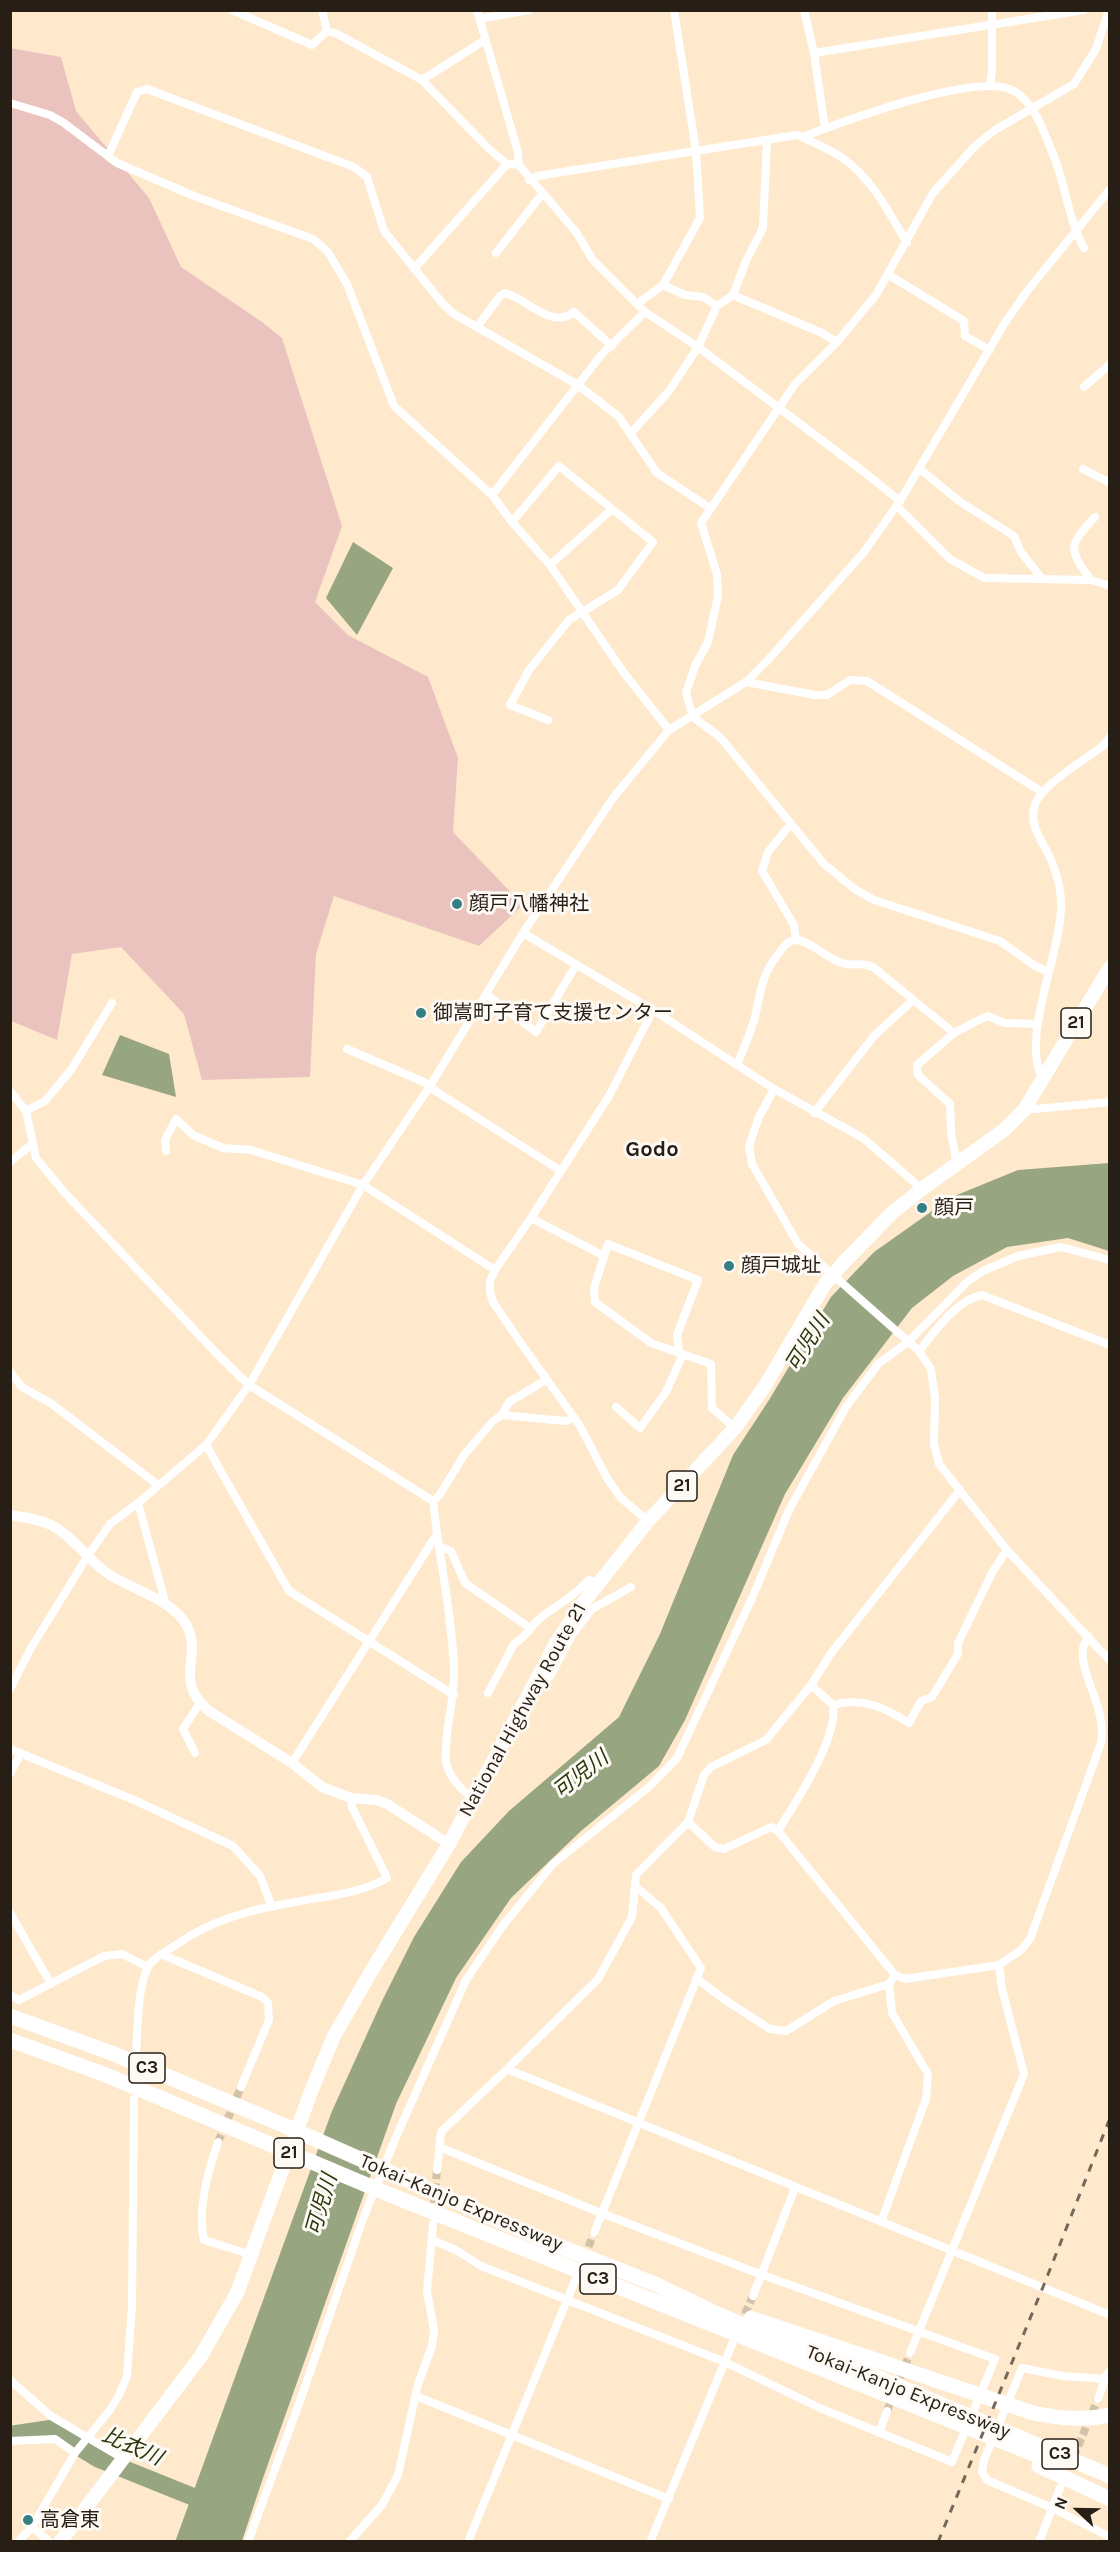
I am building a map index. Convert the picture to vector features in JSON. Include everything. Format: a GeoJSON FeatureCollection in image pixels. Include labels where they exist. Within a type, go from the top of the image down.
{"type":"FeatureCollection","features":[{"type":"Feature","properties":{"kind":"highway","name":"National Highway Route 21"},"geometry":{"type":"LineString","coordinates":[[66,2539],[201,2356],[237,2293],[312,2089],[334,2036],[449,1844],[556,1642],[588,1606],[597,1583],[648,1521],[735,1428],[869,1234],[922,1189],[1004,1130],[1024,1110],[1110,967]]}},
{"type":"Feature","properties":{"kind":"highway","name":"Tokai-Kanjo Expressway"},"geometry":{"type":"LineString","coordinates":[[10,2016],[114,2054],[283,2125],[541,2239],[655,2284],[794,2347],[860,2370],[961,2424]]}},
{"type":"Feature","properties":{"kind":"highway","name":"Tokai-Kanjo Expressway"},"geometry":{"type":"LineString","coordinates":[[10,2040],[106,2075],[388,2194],[807,2365],[961,2424]]}},
{"type":"Feature","properties":{"kind":"highway"},"geometry":{"type":"LineString","coordinates":[[655,2284],[1012,2406],[1064,2419],[1094,2419],[1110,2415]]}},
{"type":"Feature","properties":{"kind":"highway"},"geometry":{"type":"LineString","coordinates":[[961,2424],[1006,2442],[1110,2499]]}},
{"type":"Feature","properties":{"kind":"highway","name":"Tokai-Kanjo Expressway"},"geometry":{"type":"LineString","coordinates":[[1006,2442],[1110,2476]]}},
{"type":"Feature","properties":{"kind":"highway","name":"Tokai-Kanjo Expressway"},"geometry":{"type":"LineString","coordinates":[[1006,2442],[1110,2484]]}},
{"type":"Feature","properties":{"kind":"street"},"geometry":{"type":"LineString","coordinates":[[232,10],[312,45],[327,32]]}},
{"type":"Feature","properties":{"kind":"street"},"geometry":{"type":"LineString","coordinates":[[322,10],[327,32]]}},
{"type":"Feature","properties":{"kind":"street"},"geometry":{"type":"LineString","coordinates":[[529,10],[478,15],[518,152],[519,165],[576,232],[593,260],[645,312],[698,347],[864,472],[899,504],[938,548],[962,567],[984,578],[1091,580],[1110,586]]}},
{"type":"Feature","properties":{"kind":"street"},"geometry":{"type":"LineString","coordinates":[[637,304],[663,285],[700,218],[696,151],[674,10]]}},
{"type":"Feature","properties":{"kind":"street"},"geometry":{"type":"LineString","coordinates":[[804,10],[825,128]]}},
{"type":"Feature","properties":{"kind":"street"},"geometry":{"type":"LineString","coordinates":[[990,86],[992,10]]}},
{"type":"Feature","properties":{"kind":"street"},"geometry":{"type":"LineString","coordinates":[[813,53],[1084,10]]}},
{"type":"Feature","properties":{"kind":"street"},"geometry":{"type":"LineString","coordinates":[[1049,972],[1035,966],[1000,941],[874,900],[856,890],[824,864],[720,737],[693,717],[686,693],[695,666],[708,642],[718,596],[717,574],[701,523],[795,384],[866,310],[889,275],[933,193],[975,146],[996,130],[1074,84],[1096,49],[1109,10]]}},
{"type":"Feature","properties":{"kind":"street"},"geometry":{"type":"LineString","coordinates":[[327,32],[337,34],[422,80],[460,121],[507,164],[519,165]]}},
{"type":"Feature","properties":{"kind":"street"},"geometry":{"type":"LineString","coordinates":[[422,80],[485,40]]}},
{"type":"Feature","properties":{"kind":"street"},"geometry":{"type":"LineString","coordinates":[[802,137],[915,98],[938,93],[990,86],[1000,86],[1016,91],[1028,101],[1053,153],[1074,231],[1083,248]]}},
{"type":"Feature","properties":{"kind":"street"},"geometry":{"type":"LineString","coordinates":[[108,156],[137,92],[147,89],[354,167],[367,177],[384,231],[454,315],[578,385],[619,417],[657,473],[711,508]]}},
{"type":"Feature","properties":{"kind":"street"},"geometry":{"type":"LineString","coordinates":[[10,103],[50,115],[117,163],[195,196],[313,239],[328,252],[347,284],[394,406],[492,495],[512,522],[550,565],[624,674],[669,730]]}},
{"type":"Feature","properties":{"kind":"street"},"geometry":{"type":"LineString","coordinates":[[530,180],[537,176],[797,135],[843,159],[858,171],[886,207],[907,243]]}},
{"type":"Feature","properties":{"kind":"street"},"geometry":{"type":"LineString","coordinates":[[630,434],[669,391],[698,347],[717,306],[733,295],[746,261],[763,228],[766,141]]}},
{"type":"Feature","properties":{"kind":"street"},"geometry":{"type":"LineString","coordinates":[[414,269],[507,164]]}},
{"type":"Feature","properties":{"kind":"street"},"geometry":{"type":"LineString","coordinates":[[496,253],[542,194]]}},
{"type":"Feature","properties":{"kind":"street"},"geometry":{"type":"LineString","coordinates":[[10,1689],[31,1648],[110,1524],[206,1446],[249,1385],[363,1185],[430,1086],[523,933],[613,798],[669,730],[746,682],[841,581],[899,504],[1028,290],[1074,231],[1108,195]]}},
{"type":"Feature","properties":{"kind":"street"},"geometry":{"type":"LineString","coordinates":[[889,275],[964,321],[965,336],[990,350]]}},
{"type":"Feature","properties":{"kind":"street"},"geometry":{"type":"LineString","coordinates":[[663,285],[685,296],[703,297],[717,306]]}},
{"type":"Feature","properties":{"kind":"street"},"geometry":{"type":"LineString","coordinates":[[477,327],[500,296],[505,293],[553,318],[558,319],[574,312],[612,346]]}},
{"type":"Feature","properties":{"kind":"street"},"geometry":{"type":"LineString","coordinates":[[733,295],[822,333],[837,342]]}},
{"type":"Feature","properties":{"kind":"street"},"geometry":{"type":"LineString","coordinates":[[492,495],[602,354],[645,312]]}},
{"type":"Feature","properties":{"kind":"street"},"geometry":{"type":"LineString","coordinates":[[1084,387],[1110,364]]}},
{"type":"Feature","properties":{"kind":"street"},"geometry":{"type":"LineString","coordinates":[[512,522],[559,466],[653,542],[618,590],[569,620],[530,670],[510,705],[548,720]]}},
{"type":"Feature","properties":{"kind":"street"},"geometry":{"type":"LineString","coordinates":[[920,469],[959,501],[1014,536],[1021,552],[1042,579]]}},
{"type":"Feature","properties":{"kind":"street"},"geometry":{"type":"LineString","coordinates":[[1083,469],[1110,483]]}},
{"type":"Feature","properties":{"kind":"street"},"geometry":{"type":"LineString","coordinates":[[550,565],[612,509]]}},
{"type":"Feature","properties":{"kind":"street"},"geometry":{"type":"LineString","coordinates":[[1091,580],[1076,559],[1074,549],[1077,537],[1095,517]]}},
{"type":"Feature","properties":{"kind":"street"},"geometry":{"type":"LineString","coordinates":[[746,682],[815,695],[827,695],[850,680],[867,681],[1042,792]]}},
{"type":"Feature","properties":{"kind":"street"},"geometry":{"type":"LineString","coordinates":[[1043,1079],[1037,1069],[1038,1024],[1061,908],[1059,886],[1051,861],[1033,825],[1035,803],[1042,792],[1103,746],[1110,737]]}},
{"type":"Feature","properties":{"kind":"street"},"geometry":{"type":"LineString","coordinates":[[790,825],[768,852],[762,871],[794,926],[796,940]]}},
{"type":"Feature","properties":{"kind":"street"},"geometry":{"type":"LineString","coordinates":[[523,933],[653,1010],[774,1089],[863,1138],[922,1189]]}},
{"type":"Feature","properties":{"kind":"street"},"geometry":{"type":"LineString","coordinates":[[737,1065],[754,1018],[760,986],[768,966],[787,943],[796,940],[804,941],[819,953],[844,964],[861,962],[873,967],[954,1033]]}},
{"type":"Feature","properties":{"kind":"street"},"geometry":{"type":"LineString","coordinates":[[486,994],[536,1032],[576,964]]}},
{"type":"Feature","properties":{"kind":"street"},"geometry":{"type":"LineString","coordinates":[[814,1113],[874,1036],[913,1000]]}},
{"type":"Feature","properties":{"kind":"street"},"geometry":{"type":"LineString","coordinates":[[26,1111],[45,1101],[71,1070],[112,1003]]}},
{"type":"Feature","properties":{"kind":"street"},"geometry":{"type":"LineString","coordinates":[[648,1521],[620,1497],[607,1478],[575,1418],[493,1302],[490,1281],[609,1096],[653,1010]]}},
{"type":"Feature","properties":{"kind":"street"},"geometry":{"type":"LineString","coordinates":[[962,1161],[951,1132],[950,1104],[918,1076],[918,1065],[954,1033],[987,1016],[1005,1023],[1038,1024]]}},
{"type":"Feature","properties":{"kind":"street"},"geometry":{"type":"LineString","coordinates":[[348,1049],[424,1082],[561,1171]]}},
{"type":"Feature","properties":{"kind":"street"},"geometry":{"type":"LineString","coordinates":[[774,1089],[759,1117],[749,1146],[752,1164],[798,1245],[919,1351],[931,1369],[935,1399],[934,1444],[939,1464],[1007,1550],[1110,1661]]}},
{"type":"Feature","properties":{"kind":"street"},"geometry":{"type":"LineString","coordinates":[[10,1091],[26,1111],[36,1158],[64,1192],[249,1385],[433,1501]]}},
{"type":"Feature","properties":{"kind":"street"},"geometry":{"type":"LineString","coordinates":[[1024,1110],[1110,1102]]}},
{"type":"Feature","properties":{"kind":"street"},"geometry":{"type":"LineString","coordinates":[[166,1151],[165,1140],[176,1119],[193,1135],[223,1148],[251,1150],[363,1185],[495,1270]]}},
{"type":"Feature","properties":{"kind":"street"},"geometry":{"type":"LineString","coordinates":[[10,1162],[32,1144]]}},
{"type":"Feature","properties":{"kind":"street"},"geometry":{"type":"LineString","coordinates":[[531,1218],[604,1256]]}},
{"type":"Feature","properties":{"kind":"street"},"geometry":{"type":"LineString","coordinates":[[616,1407],[640,1428],[666,1392],[681,1353],[677,1335],[698,1280],[608,1244],[594,1288],[595,1302],[651,1342],[681,1353],[711,1364],[712,1408],[735,1428]]}},
{"type":"Feature","properties":{"kind":"street"},"geometry":{"type":"LineString","coordinates":[[248,2541],[363,2219],[396,2137],[466,1980],[504,1924],[553,1864],[650,1786],[676,1758],[753,1596],[789,1510],[813,1462],[846,1407],[868,1376],[890,1354],[908,1342],[968,1281],[997,1264],[1061,1247],[1110,1260]]}},
{"type":"Feature","properties":{"kind":"street"},"geometry":{"type":"LineString","coordinates":[[919,1351],[957,1307],[973,1297],[982,1295],[1110,1345]]}},
{"type":"Feature","properties":{"kind":"street"},"geometry":{"type":"LineString","coordinates":[[10,1372],[22,1386],[52,1404],[158,1485]]}},
{"type":"Feature","properties":{"kind":"street"},"geometry":{"type":"LineString","coordinates":[[433,1501],[439,1496],[464,1455],[493,1421],[502,1415],[509,1402],[546,1380]]}},
{"type":"Feature","properties":{"kind":"street"},"geometry":{"type":"LineString","coordinates":[[502,1415],[565,1421],[575,1418]]}},
{"type":"Feature","properties":{"kind":"street"},"geometry":{"type":"LineString","coordinates":[[206,1446],[289,1592],[454,1695]]}},
{"type":"Feature","properties":{"kind":"street"},"geometry":{"type":"LineString","coordinates":[[437,2170],[441,2132],[598,1979],[632,1917],[636,1875],[688,1822],[704,1775],[711,1767],[766,1740],[811,1685],[832,1652],[960,1490]]}},
{"type":"Feature","properties":{"kind":"street"},"geometry":{"type":"LineString","coordinates":[[433,1501],[441,1547],[454,1668],[454,1695],[446,1759],[452,1776],[464,1792],[473,1798]]}},
{"type":"Feature","properties":{"kind":"street"},"geometry":{"type":"LineString","coordinates":[[138,1503],[166,1605]]}},
{"type":"Feature","properties":{"kind":"street"},"geometry":{"type":"LineString","coordinates":[[10,1515],[51,1526],[73,1542],[87,1557],[125,1584],[175,1611],[190,1633],[190,1685],[200,1703],[227,1724],[292,1763],[322,1787],[351,1798],[376,1800],[387,1804],[449,1844]]}},
{"type":"Feature","properties":{"kind":"street"},"geometry":{"type":"LineString","coordinates":[[292,1763],[437,1534]]}},
{"type":"Feature","properties":{"kind":"street"},"geometry":{"type":"LineString","coordinates":[[441,1547],[451,1551],[465,1583],[530,1628]]}},
{"type":"Feature","properties":{"kind":"street"},"geometry":{"type":"LineString","coordinates":[[833,1705],[842,1702],[864,1702],[893,1713],[909,1723],[921,1701],[932,1697],[958,1654],[958,1643],[993,1571],[1007,1550]]}},
{"type":"Feature","properties":{"kind":"street"},"geometry":{"type":"LineString","coordinates":[[488,1693],[514,1644],[520,1641],[530,1628],[577,1593],[589,1580],[597,1583]]}},
{"type":"Feature","properties":{"kind":"street"},"geometry":{"type":"LineString","coordinates":[[550,1677],[588,1606],[631,1587]]}},
{"type":"Feature","properties":{"kind":"street"},"geometry":{"type":"LineString","coordinates":[[688,1822],[715,1847],[724,1849],[771,1827],[778,1832],[895,1975],[905,1978],[999,1965],[1021,1950],[1030,1939],[1101,1743],[1103,1731],[1101,1717],[1085,1666],[1083,1649],[1088,1636]]}},
{"type":"Feature","properties":{"kind":"street"},"geometry":{"type":"LineString","coordinates":[[778,1832],[817,1765],[834,1715],[833,1705],[811,1685]]}},
{"type":"Feature","properties":{"kind":"street"},"geometry":{"type":"LineString","coordinates":[[195,1752],[183,1729],[200,1703]]}},
{"type":"Feature","properties":{"kind":"street"},"geometry":{"type":"LineString","coordinates":[[10,1749],[145,1805],[233,1846],[260,1876],[272,1907]]}},
{"type":"Feature","properties":{"kind":"street"},"geometry":{"type":"LineString","coordinates":[[10,1774],[21,1753]]}},
{"type":"Feature","properties":{"kind":"street"},"geometry":{"type":"LineString","coordinates":[[136,2053],[144,1978],[148,1967],[161,1954],[189,1935],[215,1922],[272,1907],[372,1887],[387,1878],[352,1807],[351,1798]]}},
{"type":"Feature","properties":{"kind":"street"},"geometry":{"type":"LineString","coordinates":[[594,2233],[701,1968],[661,1908],[635,1886]]}},
{"type":"Feature","properties":{"kind":"street"},"geometry":{"type":"LineString","coordinates":[[10,1912],[51,1984]]}},
{"type":"Feature","properties":{"kind":"street"},"geometry":{"type":"LineString","coordinates":[[10,1995],[19,2000],[104,1956],[122,1954],[148,1967]]}},
{"type":"Feature","properties":{"kind":"street"},"geometry":{"type":"LineString","coordinates":[[161,1954],[262,1997],[268,2003],[269,2020],[240,2087]]}},
{"type":"Feature","properties":{"kind":"street"},"geometry":{"type":"LineString","coordinates":[[910,2353],[1024,2074],[1002,1989],[999,1965]]}},
{"type":"Feature","properties":{"kind":"street"},"geometry":{"type":"LineString","coordinates":[[696,1978],[770,2029],[786,2031],[834,2001],[889,1984],[895,1975]]}},
{"type":"Feature","properties":{"kind":"street"},"geometry":{"type":"LineString","coordinates":[[882,2222],[927,2099],[928,2074],[892,2013],[889,1984]]}},
{"type":"Feature","properties":{"kind":"street"},"geometry":{"type":"LineString","coordinates":[[507,2070],[1110,2315]]}},
{"type":"Feature","properties":{"kind":"street"},"geometry":{"type":"LineString","coordinates":[[18,2541],[32,2527],[75,2452],[110,2410],[127,2376],[132,2306],[134,2099]]}},
{"type":"Feature","properties":{"kind":"street"},"geometry":{"type":"LineString","coordinates":[[218,2142],[210,2165],[201,2224],[204,2240],[252,2255]]}},
{"type":"Feature","properties":{"kind":"street"},"geometry":{"type":"LineString","coordinates":[[432,2240],[456,2250],[481,2266],[724,2362],[822,2409],[952,2462],[995,2359],[760,2274],[439,2147]]}},
{"type":"Feature","properties":{"kind":"street"},"geometry":{"type":"LineString","coordinates":[[753,2296],[795,2188]]}},
{"type":"Feature","properties":{"kind":"street"},"geometry":{"type":"LineString","coordinates":[[349,2541],[382,2505],[398,2475],[416,2396],[432,2346],[434,2330],[427,2290],[433,2224]]}},
{"type":"Feature","properties":{"kind":"street"},"geometry":{"type":"LineString","coordinates":[[468,2541],[576,2278]]}},
{"type":"Feature","properties":{"kind":"street"},"geometry":{"type":"LineString","coordinates":[[650,2541],[733,2342]]}},
{"type":"Feature","properties":{"kind":"street"},"geometry":{"type":"LineString","coordinates":[[1098,2399],[1107,2376],[1063,2376],[1022,2368],[988,2450],[982,2472],[987,2480],[1052,2508],[1110,2537]]}},
{"type":"Feature","properties":{"kind":"street"},"geometry":{"type":"LineString","coordinates":[[10,2379],[51,2416],[124,2459]]}},
{"type":"Feature","properties":{"kind":"street"},"geometry":{"type":"LineString","coordinates":[[416,2396],[669,2499]]}},
{"type":"Feature","properties":{"kind":"street"},"geometry":{"type":"LineString","coordinates":[[879,2433],[887,2411]]}},
{"type":"Feature","properties":{"kind":"street"},"geometry":{"type":"LineString","coordinates":[[10,2441],[55,2439],[75,2452]]}},
{"type":"Feature","properties":{"kind":"street"},"geometry":{"type":"LineString","coordinates":[[1039,2541],[1060,2488]]}},
{"type":"Feature","properties":{"kind":"street"},"geometry":{"type":"LineString","coordinates":[[32,2527],[50,2541]]}},
{"type":"Feature","properties":{"kind":"shaded area"},"geometry":{"type":"Polygon","coordinates":[[[10,48],[61,57],[76,111],[149,198],[181,267],[282,338],[342,526],[315,602],[348,635],[428,677],[458,758],[453,832],[523,905],[479,946],[334,896],[316,954],[310,1077],[202,1080],[184,1014],[121,947],[72,954],[57,1040],[11,1021],[10,48]]]}},
{"type":"Feature","properties":{"kind":"water"},"geometry":{"type":"Polygon","coordinates":[[[353,542],[393,568],[357,635],[326,598],[353,542]]]}},
{"type":"Feature","properties":{"kind":"water"},"geometry":{"type":"Polygon","coordinates":[[[120,1035],[169,1054],[176,1097],[102,1075],[120,1035]]]}},
{"type":"Feature","properties":{"kind":"water","name":"可児川"},"geometry":{"type":"Polygon","coordinates":[[[1109,1163],[1109,1251],[1068,1238],[1007,1247],[953,1276],[912,1308],[843,1398],[785,1494],[685,1720],[659,1766],[581,1831],[511,1898],[456,1978],[396,2104],[242,2541],[175,2542],[332,2111],[414,1937],[461,1862],[509,1811],[619,1717],[660,1634],[733,1455],[831,1297],[874,1252],[952,1197],[1018,1170],[1109,1163]]]}},
{"type":"Feature","properties":{"kind":"waterway","name":"比衣川"},"geometry":{"type":"LineString","coordinates":[[10,2435],[50,2429],[99,2459],[206,2502],[211,2508]]}},
{"type":"Feature","properties":{"kind":"tunnel"},"geometry":{"type":"LineString","coordinates":[[134,2089],[136,2060]]}},
{"type":"Feature","properties":{"kind":"tunnel"},"geometry":{"type":"LineString","coordinates":[[218,2142],[241,2087]]}},
{"type":"Feature","properties":{"kind":"tunnel"},"geometry":{"type":"LineString","coordinates":[[433,2215],[437,2170]]}},
{"type":"Feature","properties":{"kind":"tunnel"},"geometry":{"type":"LineString","coordinates":[[584,2258],[594,2233]]}},
{"type":"Feature","properties":{"kind":"tunnel"},"geometry":{"type":"LineString","coordinates":[[740,2325],[753,2296]]}},
{"type":"Feature","properties":{"kind":"tunnel"},"geometry":{"type":"LineString","coordinates":[[887,2411],[910,2353]]}},
{"type":"Feature","properties":{"kind":"tunnel"},"geometry":{"type":"LineString","coordinates":[[1064,2479],[1098,2399]]}},
{"type":"Feature","properties":{"kind":"railway"},"geometry":{"type":"LineString","coordinates":[[938,2542],[1110,2118]]}},
{"type":"Feature","properties":{"kind":"place","name":"顔戸八幡神社"},"geometry":{"type":"Point","coordinates":[457,904]}},
{"type":"Feature","properties":{"kind":"place","name":"御嵩町子育て支援センター"},"geometry":{"type":"Point","coordinates":[421,1013]}},
{"type":"Feature","properties":{"kind":"place","name":"顔戸"},"geometry":{"type":"Point","coordinates":[922,1208]}},
{"type":"Feature","properties":{"kind":"place","name":"顔戸城址"},"geometry":{"type":"Point","coordinates":[729,1266]}},
{"type":"Feature","properties":{"kind":"place","name":"高倉東"},"geometry":{"type":"Point","coordinates":[28,2520]}},
{"type":"Feature","properties":{"kind":"district","name":"Godo"},"geometry":{"type":"Point","coordinates":[652,1150]}}]}
